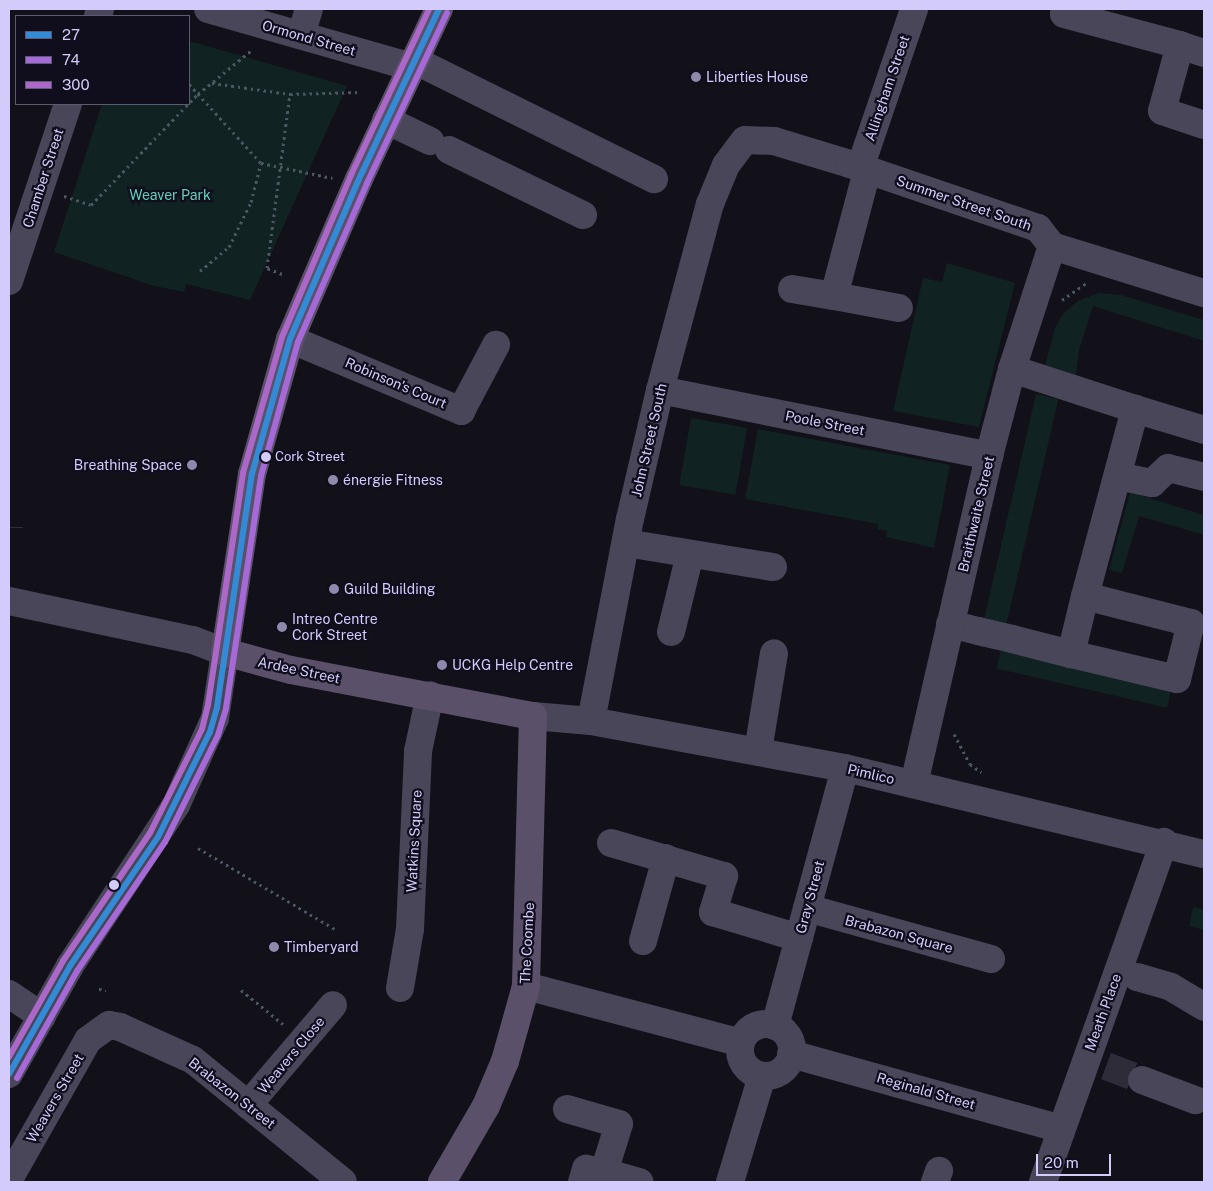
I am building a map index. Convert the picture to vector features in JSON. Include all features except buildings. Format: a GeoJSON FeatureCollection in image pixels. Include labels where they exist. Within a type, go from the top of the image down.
{"type":"FeatureCollection","features":[{"type":"Feature","properties":{"kind":"main road"},"geometry":{"type":"LineString","coordinates":[[225,652],[252,474],[290,339],[355,188],[412,63],[439,9]]}},
{"type":"Feature","properties":{"kind":"main road","name":"Ardee Street"},"geometry":{"type":"LineString","coordinates":[[225,652],[291,670],[533,716]]}},
{"type":"Feature","properties":{"kind":"main road","name":"The Coombe"},"geometry":{"type":"LineString","coordinates":[[442,1182],[486,1106],[505,1061],[526,986],[533,716]]}},
{"type":"Feature","properties":{"kind":"street","name":"Ormond Street"},"geometry":{"type":"LineString","coordinates":[[208,9],[412,63],[654,180]]}},
{"type":"Feature","properties":{"kind":"street"},"geometry":{"type":"LineString","coordinates":[[301,34],[309,9]]}},
{"type":"Feature","properties":{"kind":"street","name":"Allingham Street"},"geometry":{"type":"LineString","coordinates":[[834,296],[864,169],[914,9]]}},
{"type":"Feature","properties":{"kind":"street"},"geometry":{"type":"LineString","coordinates":[[1066,9],[1064,14],[1126,19],[1192,49],[1162,111],[1204,125]]}},
{"type":"Feature","properties":{"kind":"street","name":"Chamber Street"},"geometry":{"type":"LineString","coordinates":[[9,281],[68,105]]}},
{"type":"Feature","properties":{"kind":"street"},"geometry":{"type":"LineString","coordinates":[[386,120],[583,215]]}},
{"type":"Feature","properties":{"kind":"street","name":"Summer Street South"},"geometry":{"type":"LineString","coordinates":[[726,165],[745,140],[774,140],[1038,228],[1052,246]]}},
{"type":"Feature","properties":{"kind":"street","name":"John Street South"},"geometry":{"type":"LineString","coordinates":[[591,721],[626,543],[660,390],[710,204],[726,165]]}},
{"type":"Feature","properties":{"kind":"street"},"geometry":{"type":"LineString","coordinates":[[1052,246],[1204,294]]}},
{"type":"Feature","properties":{"kind":"street","name":"Braithwaite Street"},"geometry":{"type":"LineString","coordinates":[[914,784],[989,456],[1012,369],[1052,246]]}},
{"type":"Feature","properties":{"kind":"street"},"geometry":{"type":"LineString","coordinates":[[792,289],[899,308]]}},
{"type":"Feature","properties":{"kind":"street","name":"Robinson's Court"},"geometry":{"type":"LineString","coordinates":[[290,339],[461,411],[496,345]]}},
{"type":"Feature","properties":{"kind":"street"},"geometry":{"type":"LineString","coordinates":[[1012,369],[1204,430]]}},
{"type":"Feature","properties":{"kind":"street","name":"Poole Street"},"geometry":{"type":"LineString","coordinates":[[660,390],[989,456]]}},
{"type":"Feature","properties":{"kind":"street"},"geometry":{"type":"LineString","coordinates":[[1070,654],[1135,409]]}},
{"type":"Feature","properties":{"kind":"street"},"geometry":{"type":"LineString","coordinates":[[1118,476],[1152,483],[1168,468],[1204,477]]}},
{"type":"Feature","properties":{"kind":"street"},"geometry":{"type":"LineString","coordinates":[[626,543],[773,568]]}},
{"type":"Feature","properties":{"kind":"street"},"geometry":{"type":"LineString","coordinates":[[671,632],[690,554]]}},
{"type":"Feature","properties":{"kind":"street"},"geometry":{"type":"LineString","coordinates":[[950,624],[1177,679],[1192,623],[1085,596]]}},
{"type":"Feature","properties":{"kind":"street","name":"Ardee Street"},"geometry":{"type":"LineString","coordinates":[[9,601],[193,640],[225,652]]}},
{"type":"Feature","properties":{"kind":"street"},"geometry":{"type":"LineString","coordinates":[[9,1074],[70,966],[176,805],[215,718],[225,652]]}},
{"type":"Feature","properties":{"kind":"street"},"geometry":{"type":"LineString","coordinates":[[758,751],[774,653]]}},
{"type":"Feature","properties":{"kind":"street","name":"Watkins Square"},"geometry":{"type":"LineString","coordinates":[[400,988],[410,929],[418,751],[430,695]]}},
{"type":"Feature","properties":{"kind":"street","name":"Pimlico"},"geometry":{"type":"LineString","coordinates":[[533,716],[591,721],[845,768],[1164,842],[1204,854]]}},
{"type":"Feature","properties":{"kind":"street","name":"Gray Street"},"geometry":{"type":"LineString","coordinates":[[775,1026],[845,768]]}},
{"type":"Feature","properties":{"kind":"street","name":"Meath Place"},"geometry":{"type":"LineString","coordinates":[[1043,1182],[1062,1129],[1096,1063],[1164,842]]}},
{"type":"Feature","properties":{"kind":"street"},"geometry":{"type":"LineString","coordinates":[[611,843],[724,876],[713,912],[799,938]]}},
{"type":"Feature","properties":{"kind":"street"},"geometry":{"type":"LineString","coordinates":[[643,941],[666,858]]}},
{"type":"Feature","properties":{"kind":"street","name":"Brabazon Square"},"geometry":{"type":"LineString","coordinates":[[807,908],[991,959]]}},
{"type":"Feature","properties":{"kind":"street"},"geometry":{"type":"LineString","coordinates":[[1137,977],[1171,987],[1204,1007]]}},
{"type":"Feature","properties":{"kind":"street"},"geometry":{"type":"LineString","coordinates":[[526,986],[741,1043]]}},
{"type":"Feature","properties":{"kind":"street"},"geometry":{"type":"LineString","coordinates":[[9,994],[42,1016]]}},
{"type":"Feature","properties":{"kind":"street","name":"Weavers Close"},"geometry":{"type":"LineString","coordinates":[[248,1105],[333,1005]]}},
{"type":"Feature","properties":{"kind":"street","name":"Brabazon Street"},"geometry":{"type":"LineString","coordinates":[[109,1025],[120,1027],[193,1060],[343,1182]]}},
{"type":"Feature","properties":{"kind":"street","name":"Weavers Street"},"geometry":{"type":"LineString","coordinates":[[9,1179],[88,1040],[109,1025]]}},
{"type":"Feature","properties":{"kind":"street"},"geometry":{"type":"LineString","coordinates":[[767,1025],[775,1026],[788,1037],[791,1054],[784,1068],[762,1076],[744,1064],[741,1043],[751,1029],[767,1025]]}},
{"type":"Feature","properties":{"kind":"street","name":"Reginald Street"},"geometry":{"type":"LineString","coordinates":[[791,1054],[1062,1129]]}},
{"type":"Feature","properties":{"kind":"street"},"geometry":{"type":"LineString","coordinates":[[730,1182],[762,1076]]}},
{"type":"Feature","properties":{"kind":"street"},"geometry":{"type":"LineString","coordinates":[[1142,1080],[1195,1100]]}},
{"type":"Feature","properties":{"kind":"street"},"geometry":{"type":"LineString","coordinates":[[568,1109],[618,1124],[593,1177],[640,1182]]}},
{"type":"Feature","properties":{"kind":"path"},"geometry":{"type":"LineString","coordinates":[[190,102],[254,48],[269,26]]}},
{"type":"Feature","properties":{"kind":"path"},"geometry":{"type":"LineString","coordinates":[[212,83],[290,94],[361,92]]}},
{"type":"Feature","properties":{"kind":"path"},"geometry":{"type":"LineString","coordinates":[[190,85],[261,163],[317,178],[325,176],[355,188]]}},
{"type":"Feature","properties":{"kind":"path"},"geometry":{"type":"LineString","coordinates":[[282,274],[267,268],[290,94]]}},
{"type":"Feature","properties":{"kind":"path"},"geometry":{"type":"LineString","coordinates":[[40,189],[91,205],[187,105]]}},
{"type":"Feature","properties":{"kind":"path"},"geometry":{"type":"LineString","coordinates":[[200,271],[229,247],[251,202],[261,163]]}},
{"type":"Feature","properties":{"kind":"path"},"geometry":{"type":"LineString","coordinates":[[198,848],[335,929]]}},
{"type":"Feature","properties":{"kind":"path"},"geometry":{"type":"LineString","coordinates":[[99,989],[106,990]]}},
{"type":"Feature","properties":{"kind":"path"},"geometry":{"type":"LineString","coordinates":[[241,990],[303,1040]]}},
{"type":"Feature","properties":{"kind":"green space","name":"Weaver Park"},"geometry":{"type":"Polygon","coordinates":[[[190,41],[347,86],[250,300],[186,284],[184,292],[154,286],[54,252],[102,105],[190,105],[190,41]]]}},
{"type":"Feature","properties":{"kind":"green space"},"geometry":{"type":"Polygon","coordinates":[[[947,263],[1015,283],[979,427],[893,411],[923,278],[942,282],[947,263]]]}},
{"type":"Feature","properties":{"kind":"green space"},"geometry":{"type":"Polygon","coordinates":[[[1099,293],[1121,295],[1204,320],[1204,341],[1093,306],[1079,350],[1076,375],[1045,366],[1055,328],[1063,314],[1078,301],[1099,293]]]}},
{"type":"Feature","properties":{"kind":"green space"},"geometry":{"type":"Polygon","coordinates":[[[1036,394],[1058,399],[1007,623],[984,618],[1036,394]]]}},
{"type":"Feature","properties":{"kind":"green space"},"geometry":{"type":"Polygon","coordinates":[[[691,418],[747,428],[735,495],[679,485],[691,418]]]}},
{"type":"Feature","properties":{"kind":"green space"},"geometry":{"type":"Polygon","coordinates":[[[758,429],[950,465],[934,548],[886,537],[887,531],[877,529],[878,524],[745,499],[758,429]]]}},
{"type":"Feature","properties":{"kind":"green space"},"geometry":{"type":"Polygon","coordinates":[[[1130,492],[1204,515],[1204,535],[1139,516],[1122,573],[1109,570],[1130,492]]]}},
{"type":"Feature","properties":{"kind":"green space"},"geometry":{"type":"Polygon","coordinates":[[[1001,649],[1172,688],[1167,708],[997,668],[1001,649]]]}},
{"type":"Feature","properties":{"kind":"green space"},"geometry":{"type":"Polygon","coordinates":[[[1193,907],[1204,909],[1204,930],[1189,926],[1193,907]]]}},
{"type":"Feature","properties":{"kind":"tunnel"},"geometry":{"type":"LineString","coordinates":[[1106,1066],[1142,1080]]}},
{"type":"Feature","properties":{"kind":"transit line","name":"300"},"geometry":{"type":"LineString","coordinates":[[9,1057],[63,961],[150,833],[202,729],[208,705],[243,473],[282,337],[351,175],[429,9]]}},
{"type":"Feature","properties":{"kind":"transit line","name":"27"},"geometry":{"type":"LineString","coordinates":[[9,1074],[70,966],[158,837],[210,732],[217,707],[252,474],[290,339],[359,179],[439,9]]}},
{"type":"Feature","properties":{"kind":"transit line","name":"74"},"geometry":{"type":"LineString","coordinates":[[17,1078],[77,971],[165,842],[218,735],[226,708],[261,476],[298,342],[367,183],[447,13]]}},
{"type":"Feature","properties":{"kind":"place","name":"Liberties House"},"geometry":{"type":"Point","coordinates":[696,77]}},
{"type":"Feature","properties":{"kind":"place","name":"Cork Street"},"geometry":{"type":"Point","coordinates":[266,457]}},
{"type":"Feature","properties":{"kind":"place","name":"Breathing Space"},"geometry":{"type":"Point","coordinates":[192,465]}},
{"type":"Feature","properties":{"kind":"place","name":"énergie Fitness"},"geometry":{"type":"Point","coordinates":[333,480]}},
{"type":"Feature","properties":{"kind":"place","name":"Guild Building"},"geometry":{"type":"Point","coordinates":[334,589]}},
{"type":"Feature","properties":{"kind":"place","name":"Intreo Centre Cork Street"},"geometry":{"type":"Point","coordinates":[282,627]}},
{"type":"Feature","properties":{"kind":"place","name":"UCKG Help Centre"},"geometry":{"type":"Point","coordinates":[442,665]}},
{"type":"Feature","properties":{"kind":"place","name":"Timberyard"},"geometry":{"type":"Point","coordinates":[274,947]}}]}
